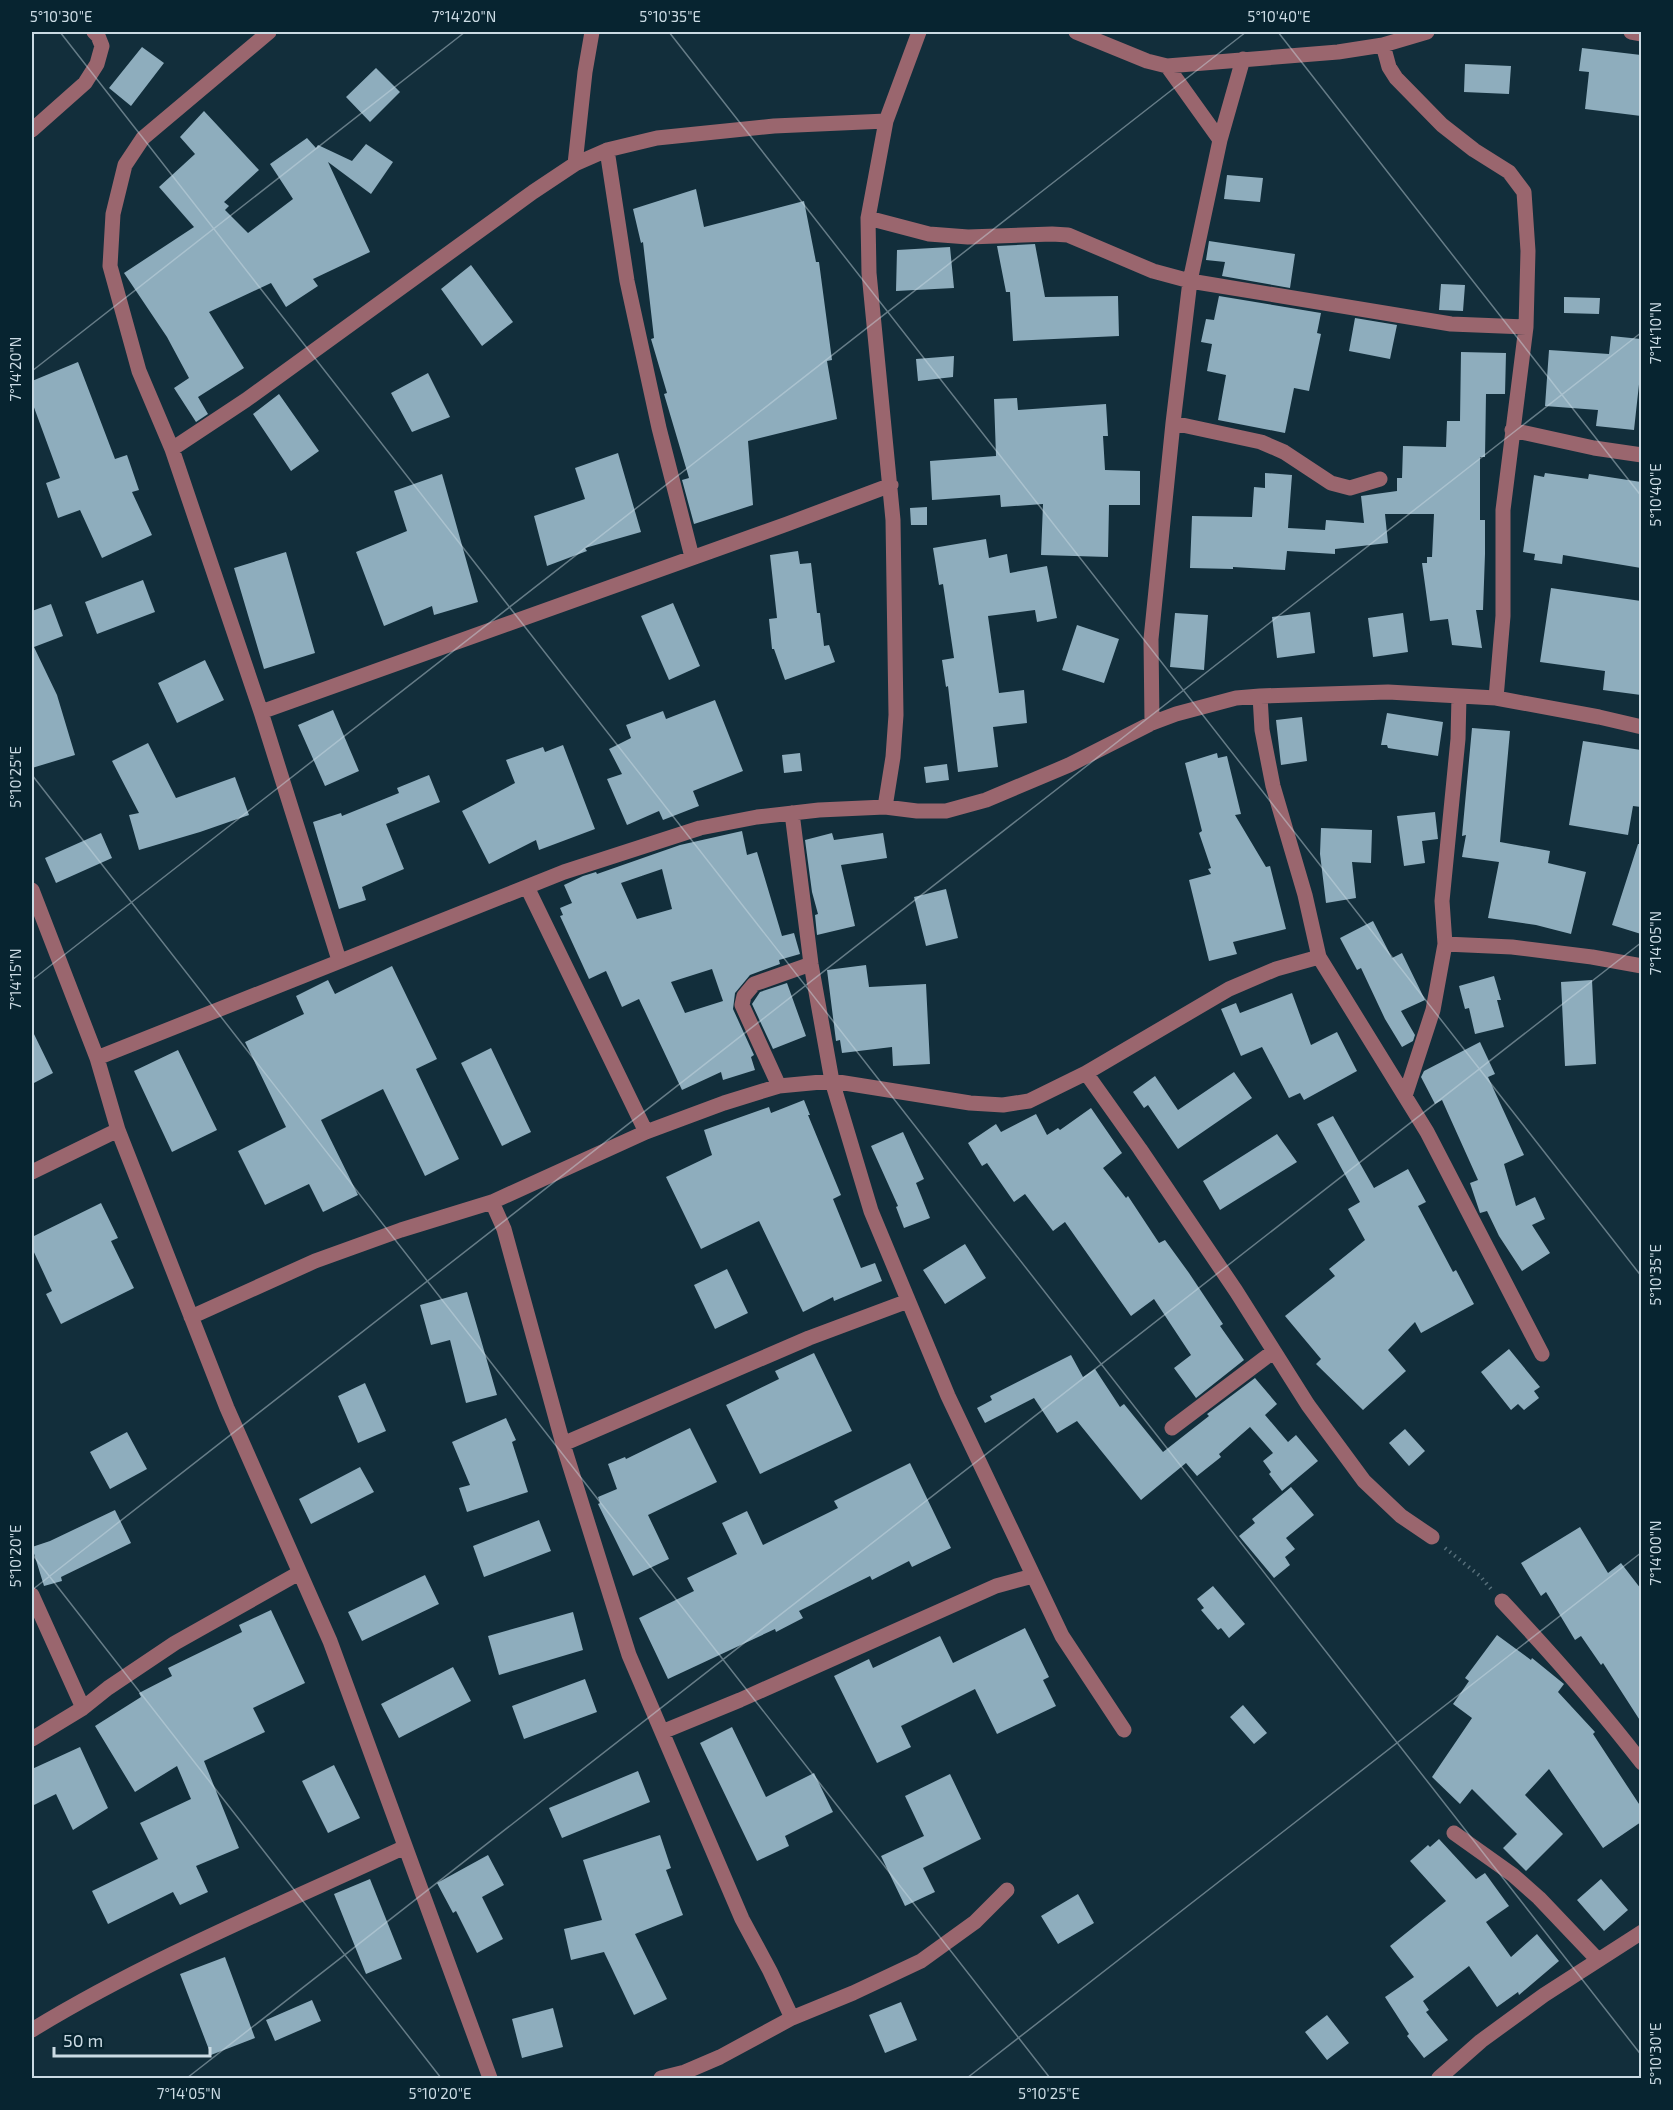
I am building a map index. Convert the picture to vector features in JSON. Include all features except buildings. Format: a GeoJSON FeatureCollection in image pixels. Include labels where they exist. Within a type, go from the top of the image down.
{"type":"FeatureCollection","features":[{"type":"Feature","properties":{"kind":"street"},"geometry":{"type":"LineString","coordinates":[[32,130],[85,83],[97,64],[102,46],[94,32]]}},
{"type":"Feature","properties":{"kind":"street"},"geometry":{"type":"LineString","coordinates":[[269,32],[142,138],[125,165],[113,214],[110,266],[139,371],[172,449],[261,711],[339,960]]}},
{"type":"Feature","properties":{"kind":"street"},"geometry":{"type":"LineString","coordinates":[[575,164],[585,72],[592,32]]}},
{"type":"Feature","properties":{"kind":"street"},"geometry":{"type":"LineString","coordinates":[[885,807],[893,757],[896,715],[893,520],[869,273],[868,218],[886,121],[920,32]]}},
{"type":"Feature","properties":{"kind":"street"},"geometry":{"type":"LineString","coordinates":[[1076,32],[1147,61],[1167,66],[1338,52],[1383,45],[1427,32]]}},
{"type":"Feature","properties":{"kind":"street"},"geometry":{"type":"LineString","coordinates":[[1631,32],[1641,34]]}},
{"type":"Feature","properties":{"kind":"street"},"geometry":{"type":"LineString","coordinates":[[1383,45],[1389,67],[1396,78],[1442,125],[1474,150],[1509,172],[1524,192],[1528,251],[1526,327],[1503,510],[1503,616],[1497,698]]}},
{"type":"Feature","properties":{"kind":"street"},"geometry":{"type":"LineString","coordinates":[[1152,723],[1151,639],[1190,281],[1220,140],[1243,58]]}},
{"type":"Feature","properties":{"kind":"street"},"geometry":{"type":"LineString","coordinates":[[1167,66],[1220,140]]}},
{"type":"Feature","properties":{"kind":"street"},"geometry":{"type":"LineString","coordinates":[[172,449],[246,400],[575,164],[607,150],[657,138],[774,126],[886,121]]}},
{"type":"Feature","properties":{"kind":"street"},"geometry":{"type":"LineString","coordinates":[[607,150],[627,281],[659,428],[693,557]]}},
{"type":"Feature","properties":{"kind":"street"},"geometry":{"type":"LineString","coordinates":[[868,218],[929,234],[1068,235],[1153,271],[1190,281],[1451,324],[1526,327]]}},
{"type":"Feature","properties":{"kind":"street"},"geometry":{"type":"LineString","coordinates":[[1173,423],[1261,442],[1284,452],[1331,483],[1350,488],[1380,480]]}},
{"type":"Feature","properties":{"kind":"street"},"geometry":{"type":"LineString","coordinates":[[1512,430],[1594,448],[1641,455]]}},
{"type":"Feature","properties":{"kind":"street"},"geometry":{"type":"LineString","coordinates":[[261,711],[891,485]]}},
{"type":"Feature","properties":{"kind":"street"},"geometry":{"type":"LineString","coordinates":[[97,1058],[564,872],[700,828],[792,813],[885,807],[917,811],[946,811],[986,800],[1069,765],[1152,723],[1226,701],[1260,696],[1388,692],[1497,698],[1641,727]]}},
{"type":"Feature","properties":{"kind":"street"},"geometry":{"type":"LineString","coordinates":[[1260,696],[1262,730],[1273,786],[1305,895],[1318,957],[1427,1132],[1542,1354]]}},
{"type":"Feature","properties":{"kind":"street"},"geometry":{"type":"LineString","coordinates":[[1405,1096],[1433,1010],[1445,944],[1442,901],[1458,739],[1459,696]]}},
{"type":"Feature","properties":{"kind":"street"},"geometry":{"type":"LineString","coordinates":[[792,813],[811,964],[832,1081],[871,1211],[948,1396],[1062,1636],[1124,1731]]}},
{"type":"Feature","properties":{"kind":"street"},"geometry":{"type":"LineString","coordinates":[[527,887],[645,1132]]}},
{"type":"Feature","properties":{"kind":"street"},"geometry":{"type":"LineString","coordinates":[[32,890],[97,1058],[118,1130],[227,1408],[330,1641],[490,2079]]}},
{"type":"Feature","properties":{"kind":"street"},"geometry":{"type":"LineString","coordinates":[[1445,944],[1512,947],[1641,966]]}},
{"type":"Feature","properties":{"kind":"street"},"geometry":{"type":"LineString","coordinates":[[191,1317],[315,1261],[401,1230],[492,1202],[645,1132],[779,1086],[832,1081],[970,1103],[1002,1105],[1029,1101],[1086,1072],[1229,989],[1276,969],[1318,957]]}},
{"type":"Feature","properties":{"kind":"street"},"geometry":{"type":"LineString","coordinates":[[779,1086],[742,1005],[744,996],[754,984],[811,964]]}},
{"type":"Feature","properties":{"kind":"street"},"geometry":{"type":"LineString","coordinates":[[1086,1072],[1236,1291],[1308,1405],[1364,1481],[1401,1516],[1432,1537]]}},
{"type":"Feature","properties":{"kind":"street"},"geometry":{"type":"LineString","coordinates":[[32,1172],[118,1130]]}},
{"type":"Feature","properties":{"kind":"street"},"geometry":{"type":"LineString","coordinates":[[492,1202],[504,1229],[563,1444],[629,1654],[742,1919],[792,2018]]}},
{"type":"Feature","properties":{"kind":"street"},"geometry":{"type":"LineString","coordinates":[[563,1444],[809,1338],[908,1301]]}},
{"type":"Feature","properties":{"kind":"street"},"geometry":{"type":"LineString","coordinates":[[1172,1428],[1274,1351]]}},
{"type":"Feature","properties":{"kind":"street"},"geometry":{"type":"LineString","coordinates":[[32,1739],[83,1708],[175,1642],[299,1573]]}},
{"type":"Feature","properties":{"kind":"street"},"geometry":{"type":"LineString","coordinates":[[662,1732],[740,1700],[996,1586],[1033,1576]]}},
{"type":"Feature","properties":{"kind":"street"},"geometry":{"type":"LineString","coordinates":[[32,1595],[83,1708]]}},
{"type":"Feature","properties":{"kind":"street"},"geometry":{"type":"LineString","coordinates":[[1502,1600],[1610,1720],[1641,1763]]}},
{"type":"Feature","properties":{"kind":"street"},"geometry":{"type":"LineString","coordinates":[[1454,1833],[1513,1875],[1539,1898],[1598,1960]]}},
{"type":"Feature","properties":{"kind":"street"},"geometry":{"type":"LineString","coordinates":[[32,2030],[181,1950],[405,1847]]}},
{"type":"Feature","properties":{"kind":"street"},"geometry":{"type":"LineString","coordinates":[[661,2079],[720,2058],[792,2018],[853,1993],[921,1960],[975,1922],[1007,1890]]}},
{"type":"Feature","properties":{"kind":"street"},"geometry":{"type":"LineString","coordinates":[[1439,2079],[1482,2041],[1544,1995],[1641,1932]]}},
{"type":"Feature","properties":{"kind":"path"},"geometry":{"type":"LineString","coordinates":[[1432,1537],[1480,1576],[1502,1600]]}}]}
